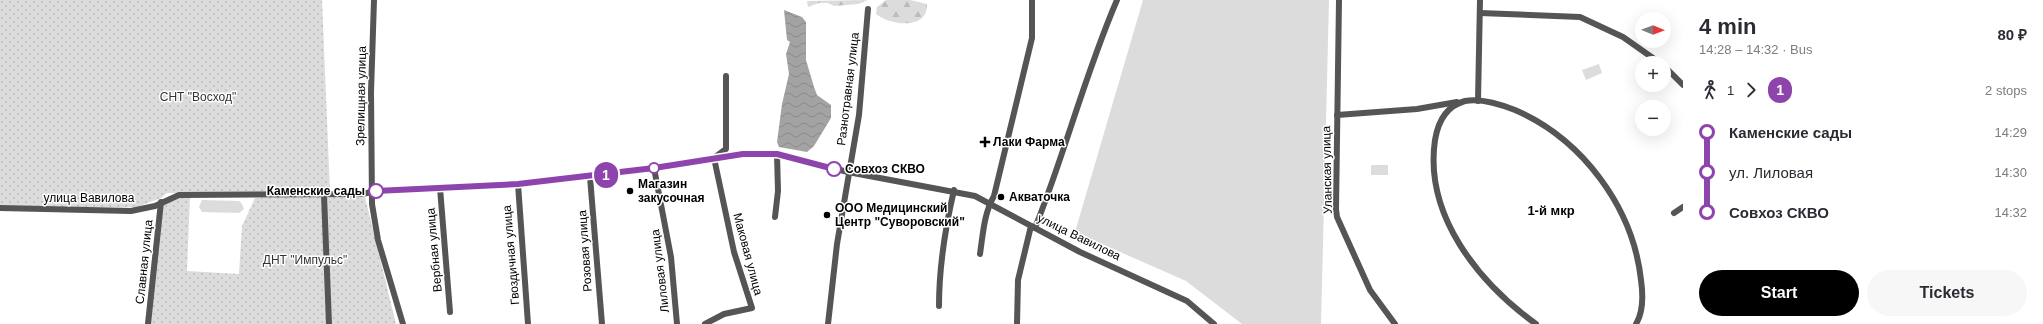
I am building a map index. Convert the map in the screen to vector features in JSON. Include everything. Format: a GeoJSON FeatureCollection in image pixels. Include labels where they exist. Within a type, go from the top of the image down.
{"type":"FeatureCollection","features":[{"type":"Feature","properties":{"kind":"street","name":"Зрелищная улица"},"geometry":{"type":"LineString","coordinates":[[374,0],[371,92],[372,192],[374,222],[402,324]]}},
{"type":"Feature","properties":{"kind":"street"},"geometry":{"type":"LineString","coordinates":[[980,254],[985,221],[994,196],[1032,38],[1032,0]]}},
{"type":"Feature","properties":{"kind":"street"},"geometry":{"type":"LineString","coordinates":[[1017,324],[1018,280],[1033,227],[1058,168],[1099,42],[1117,0]]}},
{"type":"Feature","properties":{"kind":"street","name":"Уланская улица"},"geometry":{"type":"LineString","coordinates":[[1339,0],[1337,217],[1370,290],[1395,324]]}},
{"type":"Feature","properties":{"kind":"street"},"geometry":{"type":"LineString","coordinates":[[1478,101],[1480,0]]}},
{"type":"Feature","properties":{"kind":"street","name":"Разнотравная улица"},"geometry":{"type":"LineString","coordinates":[[828,324],[848,172],[858,115],[868,9]]}},
{"type":"Feature","properties":{"kind":"street"},"geometry":{"type":"LineString","coordinates":[[1480,13],[1580,17],[1623,37],[1650,56]]}},
{"type":"Feature","properties":{"kind":"street"},"geometry":{"type":"LineString","coordinates":[[1671,73],[1683,86]]}},
{"type":"Feature","properties":{"kind":"street"},"geometry":{"type":"LineString","coordinates":[[714,158],[726,148],[726,76]]}},
{"type":"Feature","properties":{"kind":"street"},"geometry":{"type":"LineString","coordinates":[[1465,101],[1454,106],[1445,113],[1439,124],[1433,153],[1434,182],[1460,244],[1481,274],[1515,309],[1536,324]]}},
{"type":"Feature","properties":{"kind":"street"},"geometry":{"type":"LineString","coordinates":[[1337,115],[1417,109],[1465,101],[1478,101],[1502,106],[1531,118],[1564,140],[1583,157],[1600,178],[1621,213],[1633,242],[1642,288],[1642,303],[1636,324]]}},
{"type":"Feature","properties":{"kind":"street","name":"улица Вавилова"},"geometry":{"type":"LineString","coordinates":[[0,208],[131,210],[141,209],[179,195],[324,196],[381,190],[518,184],[590,177],[743,154],[777,154],[848,172],[954,190],[975,196],[1080,252],[1187,301],[1214,324]]}},
{"type":"Feature","properties":{"kind":"street"},"geometry":{"type":"LineString","coordinates":[[775,217],[778,191],[777,154]]}},
{"type":"Feature","properties":{"kind":"street","name":"Маковая улица"},"geometry":{"type":"LineString","coordinates":[[706,324],[724,314],[752,308],[734,252],[714,158]]}},
{"type":"Feature","properties":{"kind":"street","name":"Лиловая улица"},"geometry":{"type":"LineString","coordinates":[[654,168],[672,257],[677,324]]}},
{"type":"Feature","properties":{"kind":"street","name":"Розовая улица"},"geometry":{"type":"LineString","coordinates":[[590,177],[602,324]]}},
{"type":"Feature","properties":{"kind":"street","name":"Гвоздичная улица"},"geometry":{"type":"LineString","coordinates":[[518,184],[528,324]]}},
{"type":"Feature","properties":{"kind":"street","name":"Вербная улица"},"geometry":{"type":"LineString","coordinates":[[440,188],[450,312]]}},
{"type":"Feature","properties":{"kind":"street"},"geometry":{"type":"LineString","coordinates":[[939,306],[939,277],[947,218],[954,190]]}},
{"type":"Feature","properties":{"kind":"street"},"geometry":{"type":"LineString","coordinates":[[324,196],[329,324]]}},
{"type":"Feature","properties":{"kind":"street","name":"Славная улица"},"geometry":{"type":"LineString","coordinates":[[148,324],[161,202]]}},
{"type":"Feature","properties":{"kind":"street"},"geometry":{"type":"LineString","coordinates":[[1674,213],[1683,207]]}},
{"type":"Feature","properties":{"kind":"green space","name":"СНТ \"Восход\""},"geometry":{"type":"Polygon","coordinates":[[[0,0],[322,0],[330,192],[167,193],[161,198],[137,207],[0,208],[0,0]]]}},
{"type":"Feature","properties":{"kind":"green space"},"geometry":{"type":"Polygon","coordinates":[[[868,0],[858,4],[834,6],[828,3],[819,3],[808,7],[807,1],[868,0]]]}},
{"type":"Feature","properties":{"kind":"green space"},"geometry":{"type":"Polygon","coordinates":[[[886,0],[910,0],[927,4],[926,12],[922,18],[915,22],[899,23],[890,21],[876,14],[877,7],[886,0]]]}},
{"type":"Feature","properties":{"kind":"green space"},"geometry":{"type":"Polygon","coordinates":[[[1143,0],[1329,0],[1321,324],[1242,324],[1186,281],[1075,232],[1143,0]]]}},
{"type":"Feature","properties":{"kind":"green space"},"geometry":{"type":"Polygon","coordinates":[[[1599,64],[1602,73],[1586,80],[1582,70],[1599,64]]]}},
{"type":"Feature","properties":{"kind":"green space"},"geometry":{"type":"Polygon","coordinates":[[[1371,165],[1388,165],[1388,175],[1371,175],[1371,165]]]}},
{"type":"Feature","properties":{"kind":"green space","name":"ДНТ \"Импульс\""},"geometry":{"type":"Polygon","coordinates":[[[324,195],[365,197],[396,324],[145,324],[158,204],[169,196],[190,197],[187,271],[239,274],[242,226],[255,198],[324,195]]]}},
{"type":"Feature","properties":{"kind":"green space"},"geometry":{"type":"Polygon","coordinates":[[[202,200],[239,201],[244,209],[239,213],[202,212],[199,207],[202,200]]]}},
{"type":"Feature","properties":{"kind":"water"},"geometry":{"type":"Polygon","coordinates":[[[784,10],[802,17],[806,22],[806,60],[814,87],[817,95],[831,105],[831,118],[814,146],[807,152],[779,147],[777,142],[782,104],[789,74],[786,54],[790,42],[787,40],[784,10]]]}},
{"type":"Feature","properties":{"kind":"bus line","name":"1"},"geometry":{"type":"LineString","coordinates":[[376,191],[518,184],[590,177],[743,154],[777,154],[834,169]]}},
{"type":"Feature","properties":{"kind":"place","name":"Лаки Фарма"},"geometry":{"type":"Point","coordinates":[985,142]}},
{"type":"Feature","properties":{"kind":"place","name":"Совхоз СКВО"},"geometry":{"type":"Point","coordinates":[834,169]}},
{"type":"Feature","properties":{"kind":"place","name":"Каменские сады"},"geometry":{"type":"Point","coordinates":[376,191]}},
{"type":"Feature","properties":{"kind":"place","name":"Магазин закусочная"},"geometry":{"type":"Point","coordinates":[630,191]}},
{"type":"Feature","properties":{"kind":"place","name":"Акваточка"},"geometry":{"type":"Point","coordinates":[1001,197]}},
{"type":"Feature","properties":{"kind":"place","name":"ООО Медицинский Центр \"Суворовский\""},"geometry":{"type":"Point","coordinates":[827,215]}},
{"type":"Feature","properties":{"kind":"district","name":"1-й мкр"},"geometry":{"type":"Point","coordinates":[1551,210]}}]}
